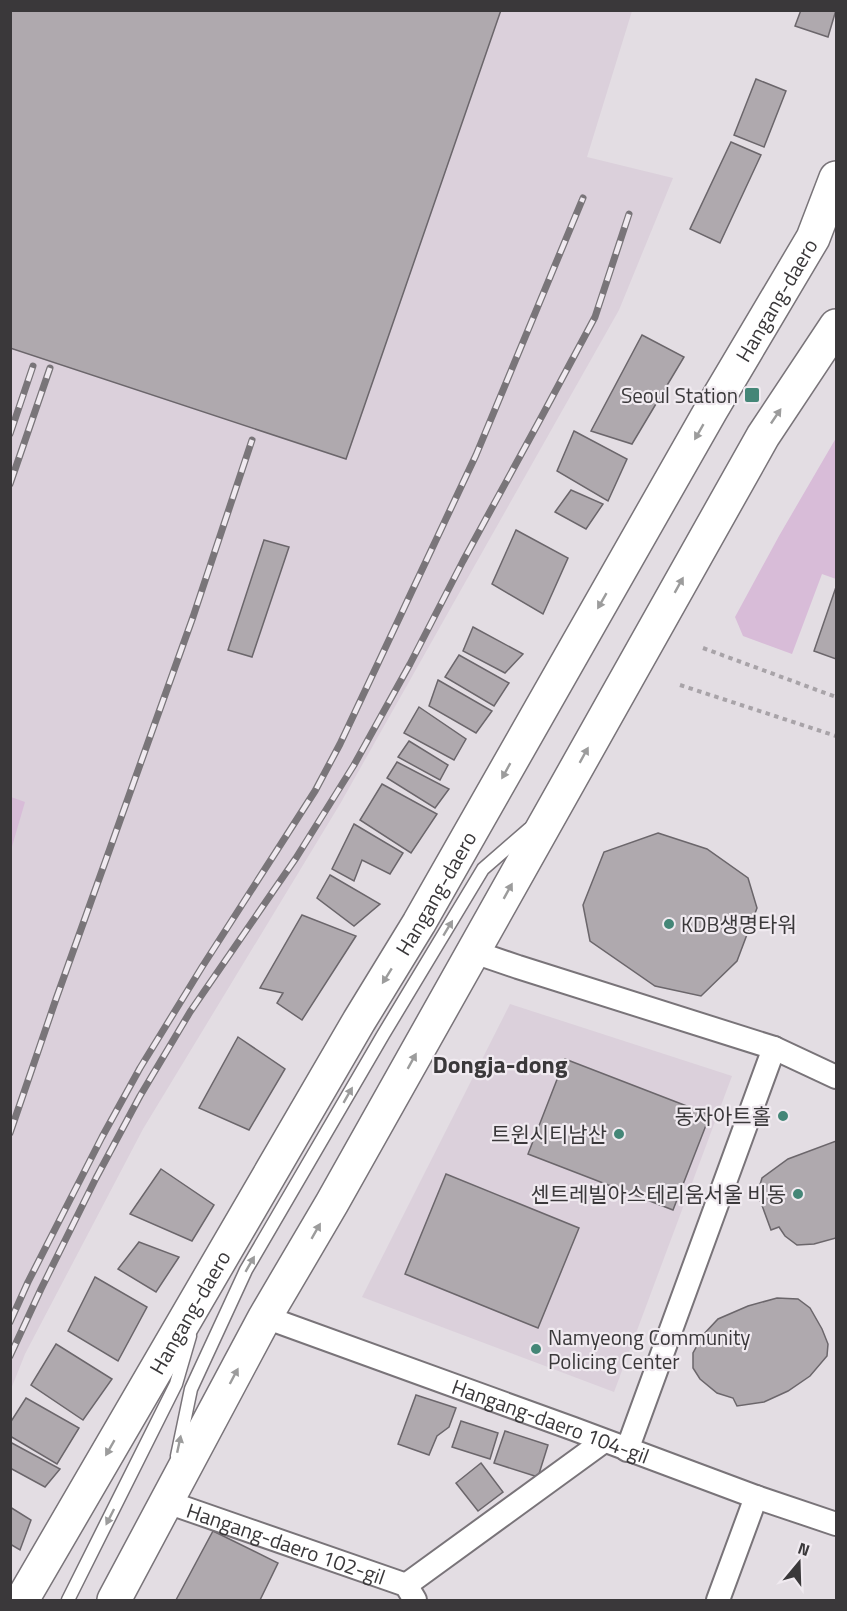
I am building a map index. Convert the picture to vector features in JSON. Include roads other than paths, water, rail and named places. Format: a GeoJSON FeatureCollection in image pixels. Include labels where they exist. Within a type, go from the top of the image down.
{"type":"FeatureCollection","features":[{"type":"Feature","properties":{"kind":"main road","name":"Hangang-daero"},"geometry":{"type":"LineString","coordinates":[[22,1600],[359,1021],[419,923],[711,410],[813,238],[837,178]]}},
{"type":"Feature","properties":{"kind":"main road"},"geometry":{"type":"LineString","coordinates":[[114,1600],[265,1317],[474,952],[763,436],[837,326]]}},
{"type":"Feature","properties":{"kind":"street"},"geometry":{"type":"LineString","coordinates":[[474,952],[774,1048],[837,1077]]}},
{"type":"Feature","properties":{"kind":"street"},"geometry":{"type":"LineString","coordinates":[[627,1450],[774,1048]]}},
{"type":"Feature","properties":{"kind":"street","name":"Hangang-daero 104-gil"},"geometry":{"type":"LineString","coordinates":[[265,1317],[756,1497],[837,1524]]}},
{"type":"Feature","properties":{"kind":"street","name":"Hangang-daero 102-gil"},"geometry":{"type":"LineString","coordinates":[[167,1502],[411,1593],[604,1441]]}},
{"type":"Feature","properties":{"kind":"street"},"geometry":{"type":"LineString","coordinates":[[718,1600],[756,1497]]}},
{"type":"Feature","properties":{"kind":"lane"},"geometry":{"type":"LineString","coordinates":[[167,1502],[191,1389],[246,1270],[483,869],[555,806]]}},
{"type":"Feature","properties":{"kind":"lane"},"geometry":{"type":"LineString","coordinates":[[68,1600],[176,1384],[203,1289]]}},
{"type":"Feature","properties":{"kind":"railway"},"geometry":{"type":"LineString","coordinates":[[10,1322],[102,1137],[140,1068],[315,791],[340,744],[476,455],[583,198]]}},
{"type":"Feature","properties":{"kind":"railway"},"geometry":{"type":"LineString","coordinates":[[10,1356],[96,1178],[140,1096],[190,1012],[296,858],[354,765],[410,664],[595,317],[629,214]]}},
{"type":"Feature","properties":{"kind":"railway"},"geometry":{"type":"LineString","coordinates":[[10,434],[33,366]]}},
{"type":"Feature","properties":{"kind":"railway"},"geometry":{"type":"LineString","coordinates":[[10,484],[50,368]]}},
{"type":"Feature","properties":{"kind":"railway"},"geometry":{"type":"LineString","coordinates":[[10,1133],[193,617],[252,440]]}},
{"type":"Feature","properties":{"kind":"place","name":"Seoul Station"},"geometry":{"type":"Point","coordinates":[752,395]}},
{"type":"Feature","properties":{"kind":"place","name":"KDB생명타워"},"geometry":{"type":"Point","coordinates":[669,924]}},
{"type":"Feature","properties":{"kind":"place","name":"동자아트홀"},"geometry":{"type":"Point","coordinates":[783,1116]}},
{"type":"Feature","properties":{"kind":"place","name":"트윈시티남산"},"geometry":{"type":"Point","coordinates":[619,1134]}},
{"type":"Feature","properties":{"kind":"place","name":"센트레빌아스테리움서울 비동"},"geometry":{"type":"Point","coordinates":[798,1194]}},
{"type":"Feature","properties":{"kind":"place","name":"Namyeong Community Policing Center"},"geometry":{"type":"Point","coordinates":[536,1349]}},
{"type":"Feature","properties":{"kind":"district","name":"Dongja-dong"},"geometry":{"type":"Point","coordinates":[500,1064]}}]}
